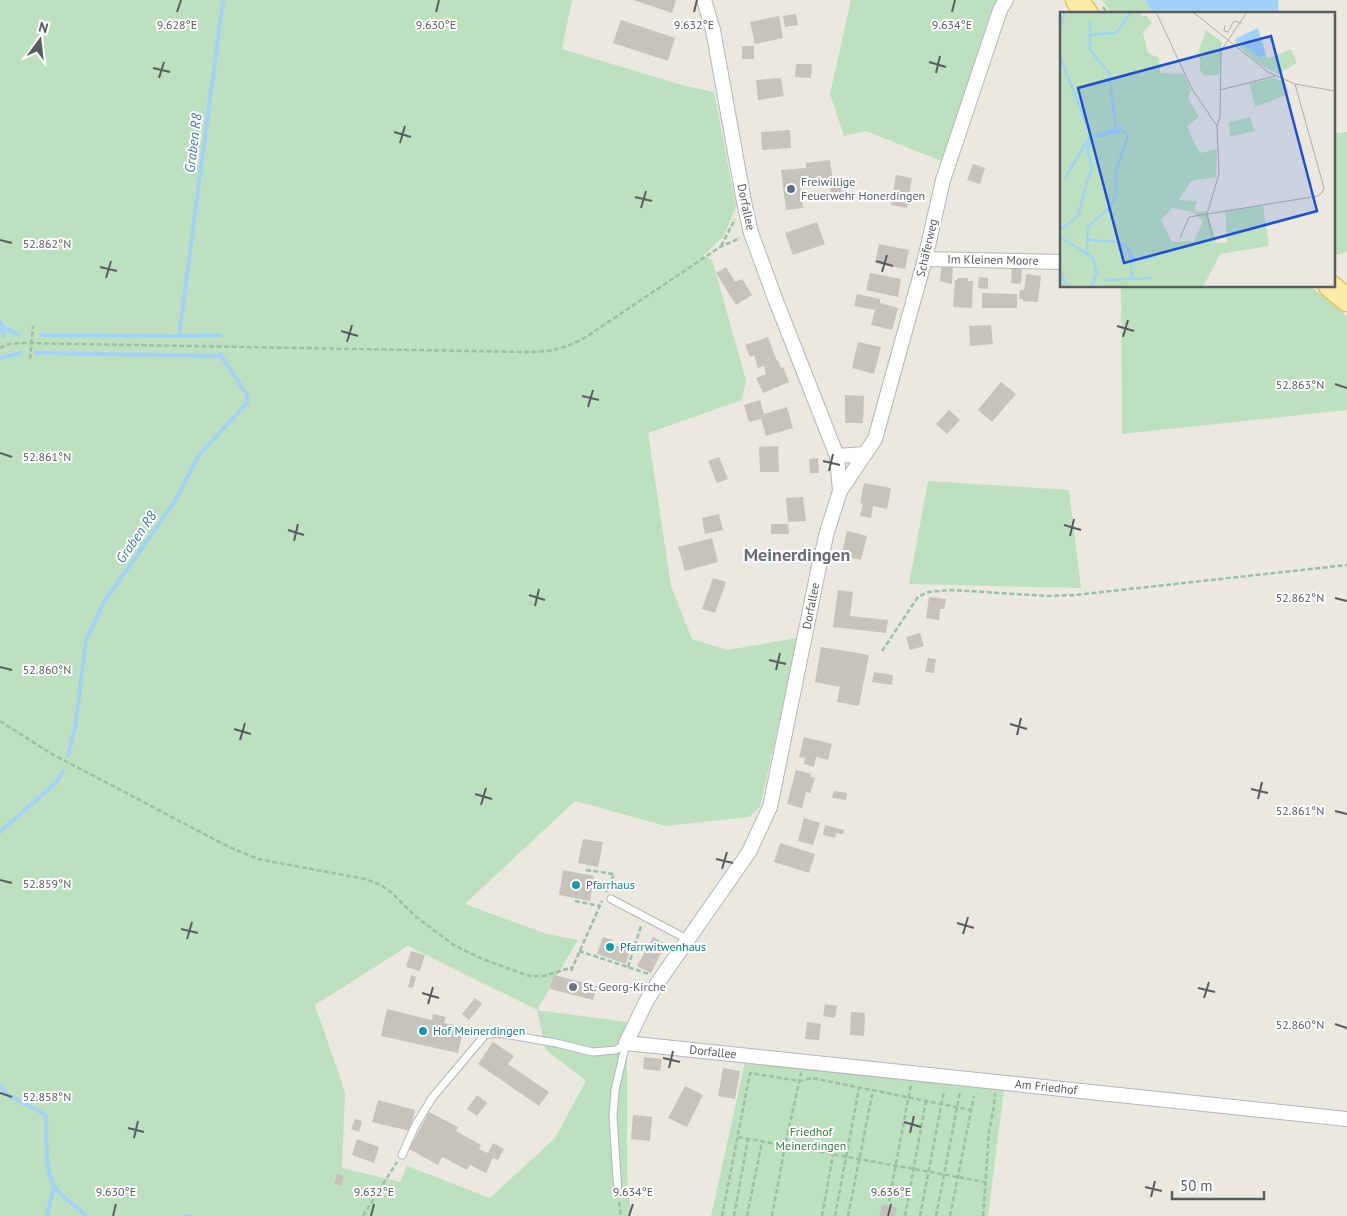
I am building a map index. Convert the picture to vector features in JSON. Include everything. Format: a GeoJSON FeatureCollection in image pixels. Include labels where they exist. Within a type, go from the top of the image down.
{"type":"FeatureCollection","features":[{"type":"Feature","properties":{"kind":"main road"},"geometry":{"type":"LineString","coordinates":[[1077,0],[1086,12]]}},
{"type":"Feature","properties":{"kind":"main road"},"geometry":{"type":"LineString","coordinates":[[1332,288],[1347,300]]}},
{"type":"Feature","properties":{"kind":"street","name":"Dorfallee"},"geometry":{"type":"LineString","coordinates":[[704,0],[712,30],[744,202],[752,233],[776,301],[837,456],[840,491],[818,571],[770,807],[749,852],[661,978],[647,1000],[626,1043],[744,1055]]}},
{"type":"Feature","properties":{"kind":"street","name":"Schäferweg"},"geometry":{"type":"LineString","coordinates":[[840,491],[875,439],[925,259],[943,180],[1000,10],[1006,0]]}},
{"type":"Feature","properties":{"kind":"street","name":"Im Kleinen Moore"},"geometry":{"type":"LineString","coordinates":[[925,259],[1060,262]]}},
{"type":"Feature","properties":{"kind":"street"},"geometry":{"type":"LineString","coordinates":[[837,456],[865,454]]}},
{"type":"Feature","properties":{"kind":"street","name":"Am Friedhof"},"geometry":{"type":"LineString","coordinates":[[744,1055],[1347,1119]]}},
{"type":"Feature","properties":{"kind":"lane"},"geometry":{"type":"LineString","coordinates":[[611,900],[687,939]]}},
{"type":"Feature","properties":{"kind":"lane"},"geometry":{"type":"LineString","coordinates":[[402,1155],[432,1098],[485,1034],[498,1033],[556,1042],[593,1052],[616,1050],[626,1043]]}},
{"type":"Feature","properties":{"kind":"lane"},"geometry":{"type":"LineString","coordinates":[[618,1193],[613,1117],[615,1090],[626,1043]]}},
{"type":"Feature","properties":{"kind":"path"},"geometry":{"type":"LineString","coordinates":[[720,247],[744,202]]}},
{"type":"Feature","properties":{"kind":"path"},"geometry":{"type":"LineString","coordinates":[[0,348],[9,344],[31,343],[544,352],[566,347],[583,339],[720,247],[752,233]]}},
{"type":"Feature","properties":{"kind":"path"},"geometry":{"type":"LineString","coordinates":[[30,359],[33,326]]}},
{"type":"Feature","properties":{"kind":"path"},"geometry":{"type":"LineString","coordinates":[[882,651],[918,597],[928,592],[951,590],[1047,596],[1075,595],[1347,565]]}},
{"type":"Feature","properties":{"kind":"path"},"geometry":{"type":"LineString","coordinates":[[0,721],[50,753],[229,847],[258,859],[364,879],[381,884],[415,916],[454,946],[529,976],[544,976],[572,969],[614,874],[586,870]]}},
{"type":"Feature","properties":{"kind":"path"},"geometry":{"type":"LineString","coordinates":[[575,901],[600,906]]}},
{"type":"Feature","properties":{"kind":"path"},"geometry":{"type":"LineString","coordinates":[[628,967],[645,917]]}},
{"type":"Feature","properties":{"kind":"path"},"geometry":{"type":"LineString","coordinates":[[579,951],[661,978]]}},
{"type":"Feature","properties":{"kind":"path"},"geometry":{"type":"LineString","coordinates":[[772,1216],[785,1146],[804,1062]]}},
{"type":"Feature","properties":{"kind":"path"},"geometry":{"type":"LineString","coordinates":[[722,1216],[750,1073],[800,1081],[812,1078],[971,1110]]}},
{"type":"Feature","properties":{"kind":"path"},"geometry":{"type":"LineString","coordinates":[[889,1200],[913,1073]]}},
{"type":"Feature","properties":{"kind":"path"},"geometry":{"type":"LineString","coordinates":[[983,1216],[989,1132],[996,1082]]}},
{"type":"Feature","properties":{"kind":"path"},"geometry":{"type":"LineString","coordinates":[[835,1216],[859,1088]]}},
{"type":"Feature","properties":{"kind":"path"},"geometry":{"type":"LineString","coordinates":[[848,1216],[873,1090]]}},
{"type":"Feature","properties":{"kind":"path"},"geometry":{"type":"LineString","coordinates":[[920,1216],[944,1091]]}},
{"type":"Feature","properties":{"kind":"path"},"geometry":{"type":"LineString","coordinates":[[936,1216],[960,1092]]}},
{"type":"Feature","properties":{"kind":"path"},"geometry":{"type":"LineString","coordinates":[[950,1216],[974,1096]]}},
{"type":"Feature","properties":{"kind":"path"},"geometry":{"type":"LineString","coordinates":[[905,1216],[926,1101]]}},
{"type":"Feature","properties":{"kind":"path"},"geometry":{"type":"LineString","coordinates":[[738,1137],[985,1182]]}},
{"type":"Feature","properties":{"kind":"path"},"geometry":{"type":"LineString","coordinates":[[734,1216],[748,1139]]}},
{"type":"Feature","properties":{"kind":"path"},"geometry":{"type":"LineString","coordinates":[[748,1216],[762,1142]]}},
{"type":"Feature","properties":{"kind":"path"},"geometry":{"type":"LineString","coordinates":[[363,1216],[402,1155]]}},
{"type":"Feature","properties":{"kind":"path"},"geometry":{"type":"LineString","coordinates":[[822,1216],[833,1155]]}},
{"type":"Feature","properties":{"kind":"path"},"geometry":{"type":"LineString","coordinates":[[618,1193],[621,1216]]}},
{"type":"Feature","properties":{"kind":"green space"},"geometry":{"type":"Polygon","coordinates":[[[0,0],[572,0],[562,49],[685,86],[714,92],[736,207],[723,237],[703,256],[711,259],[713,263],[746,380],[742,400],[648,433],[671,586],[692,639],[727,650],[798,638],[760,807],[749,817],[666,826],[575,801],[465,904],[547,934],[578,940],[537,1010],[627,1022],[627,1172],[631,1216],[0,1216],[0,0]],[[408,946],[315,1005],[345,1092],[342,1168],[400,1182],[407,1166],[490,1198],[555,1138],[586,1081],[546,1050],[537,1010],[408,946]]]}},
{"type":"Feature","properties":{"kind":"green space"},"geometry":{"type":"Polygon","coordinates":[[[851,0],[998,0],[944,162],[866,131],[844,136],[830,94],[851,0]]]}},
{"type":"Feature","properties":{"kind":"green space"},"geometry":{"type":"Polygon","coordinates":[[[1102,0],[1144,0],[1153,12],[1111,12],[1102,0]]]}},
{"type":"Feature","properties":{"kind":"green space"},"geometry":{"type":"Polygon","coordinates":[[[1347,132],[1347,252],[1334,256],[1334,134],[1347,132]]]}},
{"type":"Feature","properties":{"kind":"green space"},"geometry":{"type":"Polygon","coordinates":[[[1121,288],[1312,288],[1347,316],[1347,410],[1122,434],[1121,288]]]}},
{"type":"Feature","properties":{"kind":"green space"},"geometry":{"type":"Polygon","coordinates":[[[928,481],[1069,490],[1081,588],[909,584],[928,481]]]}},
{"type":"Feature","properties":{"kind":"green space","name":"Friedhof Meinerdingen"},"geometry":{"type":"Polygon","coordinates":[[[747,1053],[1005,1082],[988,1216],[711,1216],[747,1053]]]}},
{"type":"Feature","properties":{"kind":"water"},"geometry":{"type":"Polygon","coordinates":[[[1144,0],[1278,0],[1279,12],[1153,12],[1144,0]]]}},
{"type":"Feature","properties":{"kind":"building"},"geometry":{"type":"Polygon","coordinates":[[[633,0],[676,0],[672,13],[633,0]]]}},
{"type":"Feature","properties":{"kind":"building"},"geometry":{"type":"Polygon","coordinates":[[[796,14],[798,25],[785,27],[783,16],[796,14]]]}},
{"type":"Feature","properties":{"kind":"building"},"geometry":{"type":"Polygon","coordinates":[[[779,16],[783,38],[755,44],[750,22],[779,16]]]}},
{"type":"Feature","properties":{"kind":"building"},"geometry":{"type":"Polygon","coordinates":[[[621,20],[675,38],[668,61],[613,43],[621,20]]]}},
{"type":"Feature","properties":{"kind":"building"},"geometry":{"type":"Polygon","coordinates":[[[742,46],[754,46],[754,59],[742,59],[742,46]]]}},
{"type":"Feature","properties":{"kind":"building"},"geometry":{"type":"Polygon","coordinates":[[[796,64],[812,64],[811,78],[795,77],[796,64]]]}},
{"type":"Feature","properties":{"kind":"building"},"geometry":{"type":"Polygon","coordinates":[[[781,78],[784,96],[758,100],[756,80],[781,78]]]}},
{"type":"Feature","properties":{"kind":"building"},"geometry":{"type":"Polygon","coordinates":[[[790,130],[791,148],[762,150],[761,132],[790,130]]]}},
{"type":"Feature","properties":{"kind":"building"},"geometry":{"type":"Polygon","coordinates":[[[830,160],[833,182],[809,186],[808,181],[800,183],[803,208],[786,210],[781,170],[806,168],[806,163],[830,160]]]}},
{"type":"Feature","properties":{"kind":"building"},"geometry":{"type":"Polygon","coordinates":[[[973,164],[985,168],[980,184],[967,180],[973,164]]]}},
{"type":"Feature","properties":{"kind":"building"},"geometry":{"type":"Polygon","coordinates":[[[896,175],[912,178],[907,208],[891,205],[896,175]]]}},
{"type":"Feature","properties":{"kind":"building"},"geometry":{"type":"Polygon","coordinates":[[[841,184],[842,198],[831,199],[830,185],[841,184]]]}},
{"type":"Feature","properties":{"kind":"building"},"geometry":{"type":"Polygon","coordinates":[[[817,222],[825,244],[793,255],[785,233],[817,222]]]}},
{"type":"Feature","properties":{"kind":"building"},"geometry":{"type":"Polygon","coordinates":[[[879,244],[909,250],[905,269],[875,263],[879,244]]]}},
{"type":"Feature","properties":{"kind":"building"},"geometry":{"type":"Polygon","coordinates":[[[942,263],[953,264],[952,284],[940,281],[942,263]]]}},
{"type":"Feature","properties":{"kind":"building"},"geometry":{"type":"Polygon","coordinates":[[[1012,266],[1022,267],[1021,284],[1011,283],[1012,266]]]}},
{"type":"Feature","properties":{"kind":"building"},"geometry":{"type":"Polygon","coordinates":[[[726,267],[735,282],[742,279],[752,295],[736,305],[716,273],[726,267]]]}},
{"type":"Feature","properties":{"kind":"building"},"geometry":{"type":"Polygon","coordinates":[[[870,273],[901,279],[898,297],[866,290],[870,273]]]}},
{"type":"Feature","properties":{"kind":"building"},"geometry":{"type":"Polygon","coordinates":[[[1026,274],[1041,276],[1038,302],[1019,299],[1020,290],[1024,290],[1026,274]]]}},
{"type":"Feature","properties":{"kind":"building"},"geometry":{"type":"Polygon","coordinates":[[[979,277],[988,278],[988,289],[978,288],[979,277]]]}},
{"type":"Feature","properties":{"kind":"building"},"geometry":{"type":"Polygon","coordinates":[[[957,278],[968,278],[968,281],[973,281],[972,308],[953,307],[955,280],[957,278]]]}},
{"type":"Feature","properties":{"kind":"building"},"geometry":{"type":"Polygon","coordinates":[[[982,293],[1017,294],[1017,308],[982,308],[982,293]]]}},
{"type":"Feature","properties":{"kind":"building"},"geometry":{"type":"Polygon","coordinates":[[[857,294],[880,299],[880,303],[898,308],[892,330],[871,325],[875,310],[854,306],[857,294]]]}},
{"type":"Feature","properties":{"kind":"building"},"geometry":{"type":"Polygon","coordinates":[[[991,325],[993,344],[970,346],[969,326],[991,325]]]}},
{"type":"Feature","properties":{"kind":"building"},"geometry":{"type":"Polygon","coordinates":[[[768,337],[777,361],[781,368],[783,367],[789,382],[763,393],[756,378],[766,374],[764,366],[758,368],[754,355],[750,357],[745,345],[768,337]]]}},
{"type":"Feature","properties":{"kind":"building"},"geometry":{"type":"Polygon","coordinates":[[[858,342],[881,347],[874,374],[852,368],[858,342]]]}},
{"type":"Feature","properties":{"kind":"building"},"geometry":{"type":"Polygon","coordinates":[[[1001,382],[1016,394],[992,422],[978,410],[1001,382]]]}},
{"type":"Feature","properties":{"kind":"building"},"geometry":{"type":"Polygon","coordinates":[[[845,395],[864,396],[863,423],[845,423],[845,395]]]}},
{"type":"Feature","properties":{"kind":"building"},"geometry":{"type":"Polygon","coordinates":[[[760,400],[764,414],[787,407],[793,428],[766,436],[761,419],[749,422],[744,405],[760,400]]]}},
{"type":"Feature","properties":{"kind":"building"},"geometry":{"type":"Polygon","coordinates":[[[949,410],[960,420],[947,434],[936,424],[949,410]]]}},
{"type":"Feature","properties":{"kind":"building"},"geometry":{"type":"Polygon","coordinates":[[[778,446],[779,472],[760,472],[759,447],[778,446]]]}},
{"type":"Feature","properties":{"kind":"building"},"geometry":{"type":"Polygon","coordinates":[[[719,457],[728,479],[717,483],[708,461],[719,457]]]}},
{"type":"Feature","properties":{"kind":"building"},"geometry":{"type":"Polygon","coordinates":[[[818,458],[819,473],[810,473],[809,459],[818,458]]]}},
{"type":"Feature","properties":{"kind":"building"},"geometry":{"type":"Polygon","coordinates":[[[864,483],[891,488],[887,509],[873,506],[871,518],[860,516],[863,504],[860,503],[864,483]]]}},
{"type":"Feature","properties":{"kind":"building"},"geometry":{"type":"Polygon","coordinates":[[[803,497],[806,521],[788,522],[786,498],[803,497]]]}},
{"type":"Feature","properties":{"kind":"building"},"geometry":{"type":"Polygon","coordinates":[[[719,514],[723,530],[705,534],[702,518],[719,514]]]}},
{"type":"Feature","properties":{"kind":"building"},"geometry":{"type":"Polygon","coordinates":[[[771,524],[788,524],[789,534],[771,534],[771,524]]]}},
{"type":"Feature","properties":{"kind":"building"},"geometry":{"type":"Polygon","coordinates":[[[847,531],[867,536],[861,560],[841,556],[847,531]]]}},
{"type":"Feature","properties":{"kind":"building"},"geometry":{"type":"Polygon","coordinates":[[[712,538],[718,562],[685,571],[678,547],[712,538]]]}},
{"type":"Feature","properties":{"kind":"building"},"geometry":{"type":"Polygon","coordinates":[[[713,578],[726,582],[715,613],[702,609],[713,578]]]}},
{"type":"Feature","properties":{"kind":"building"},"geometry":{"type":"Polygon","coordinates":[[[838,590],[853,592],[850,616],[888,620],[886,633],[833,627],[838,590]]]}},
{"type":"Feature","properties":{"kind":"building"},"geometry":{"type":"Polygon","coordinates":[[[929,597],[946,599],[944,609],[940,609],[939,620],[926,618],[929,597]]]}},
{"type":"Feature","properties":{"kind":"building"},"geometry":{"type":"Polygon","coordinates":[[[920,633],[924,646],[910,650],[906,637],[920,633]]]}},
{"type":"Feature","properties":{"kind":"building"},"geometry":{"type":"Polygon","coordinates":[[[821,647],[869,655],[859,706],[837,702],[840,687],[815,682],[821,647]]]}},
{"type":"Feature","properties":{"kind":"building"},"geometry":{"type":"Polygon","coordinates":[[[928,658],[936,659],[934,673],[925,672],[928,658]]]}},
{"type":"Feature","properties":{"kind":"building"},"geometry":{"type":"Polygon","coordinates":[[[874,672],[893,675],[892,685],[872,682],[874,672]]]}},
{"type":"Feature","properties":{"kind":"building"},"geometry":{"type":"Polygon","coordinates":[[[804,737],[832,744],[828,760],[816,757],[814,767],[804,764],[805,758],[799,757],[804,737]]]}},
{"type":"Feature","properties":{"kind":"building"},"geometry":{"type":"Polygon","coordinates":[[[796,770],[811,774],[810,777],[815,778],[810,793],[806,792],[802,808],[787,804],[796,770]]]}},
{"type":"Feature","properties":{"kind":"building"},"geometry":{"type":"Polygon","coordinates":[[[834,791],[847,793],[846,800],[832,798],[834,791]]]}},
{"type":"Feature","properties":{"kind":"building"},"geometry":{"type":"Polygon","coordinates":[[[804,818],[820,823],[813,845],[798,841],[804,818]]]}},
{"type":"Feature","properties":{"kind":"building"},"geometry":{"type":"Polygon","coordinates":[[[825,825],[844,830],[843,834],[836,833],[835,838],[823,835],[825,825]]]}},
{"type":"Feature","properties":{"kind":"building"},"geometry":{"type":"Polygon","coordinates":[[[583,839],[603,842],[598,867],[578,863],[583,839]]]}},
{"type":"Feature","properties":{"kind":"building"},"geometry":{"type":"Polygon","coordinates":[[[780,843],[815,854],[809,873],[774,862],[780,843]]]}},
{"type":"Feature","properties":{"kind":"building","name":"Pfarrhaus"},"geometry":{"type":"Polygon","coordinates":[[[563,870],[594,876],[590,901],[559,895],[563,870]]]}},
{"type":"Feature","properties":{"kind":"building","name":"Pfarrwitwenhaus"},"geometry":{"type":"Polygon","coordinates":[[[603,937],[613,940],[611,944],[630,950],[626,964],[597,954],[603,937]]]}},
{"type":"Feature","properties":{"kind":"building"},"geometry":{"type":"Polygon","coordinates":[[[653,937],[666,944],[651,973],[637,966],[653,937]]]}},
{"type":"Feature","properties":{"kind":"building"},"geometry":{"type":"Polygon","coordinates":[[[411,951],[425,955],[420,971],[406,967],[411,951]]]}},
{"type":"Feature","properties":{"kind":"building"},"geometry":{"type":"Polygon","coordinates":[[[411,975],[416,977],[413,988],[408,987],[411,975]]]}},
{"type":"Feature","properties":{"kind":"building","name":"St. Georg-Kirche"},"geometry":{"type":"Polygon","coordinates":[[[554,975],[597,986],[593,1000],[550,989],[554,975]]]}},
{"type":"Feature","properties":{"kind":"building"},"geometry":{"type":"Polygon","coordinates":[[[475,998],[482,1004],[469,1020],[462,1014],[475,998]]]}},
{"type":"Feature","properties":{"kind":"building"},"geometry":{"type":"Polygon","coordinates":[[[825,1004],[837,1006],[835,1018],[823,1016],[825,1004]]]}},
{"type":"Feature","properties":{"kind":"building","name":"Hof Meinerdingen"},"geometry":{"type":"Polygon","coordinates":[[[387,1009],[432,1020],[433,1014],[446,1017],[444,1023],[464,1027],[458,1053],[381,1036],[387,1009]]]}},
{"type":"Feature","properties":{"kind":"building"},"geometry":{"type":"Polygon","coordinates":[[[851,1012],[865,1013],[864,1036],[850,1035],[851,1012]]]}},
{"type":"Feature","properties":{"kind":"building"},"geometry":{"type":"Polygon","coordinates":[[[807,1022],[821,1024],[819,1040],[805,1039],[807,1022]]]}},
{"type":"Feature","properties":{"kind":"building"},"geometry":{"type":"Polygon","coordinates":[[[493,1042],[514,1056],[508,1064],[549,1092],[539,1106],[478,1064],[493,1042]]]}},
{"type":"Feature","properties":{"kind":"building"},"geometry":{"type":"Polygon","coordinates":[[[644,1057],[662,1059],[660,1071],[643,1069],[644,1057]]]}},
{"type":"Feature","properties":{"kind":"building"},"geometry":{"type":"Polygon","coordinates":[[[723,1068],[740,1071],[735,1099],[718,1096],[723,1068]]]}},
{"type":"Feature","properties":{"kind":"building"},"geometry":{"type":"Polygon","coordinates":[[[685,1086],[703,1095],[687,1127],[668,1118],[685,1086]]]}},
{"type":"Feature","properties":{"kind":"building"},"geometry":{"type":"Polygon","coordinates":[[[477,1095],[487,1103],[477,1116],[467,1109],[477,1095]]]}},
{"type":"Feature","properties":{"kind":"building"},"geometry":{"type":"Polygon","coordinates":[[[378,1100],[415,1110],[410,1131],[372,1122],[378,1100]]]}},
{"type":"Feature","properties":{"kind":"building"},"geometry":{"type":"Polygon","coordinates":[[[429,1112],[458,1127],[456,1131],[481,1145],[479,1149],[488,1153],[493,1143],[504,1149],[498,1160],[493,1158],[486,1173],[470,1165],[467,1170],[442,1157],[438,1165],[409,1149],[429,1112]]]}},
{"type":"Feature","properties":{"kind":"building"},"geometry":{"type":"Polygon","coordinates":[[[633,1115],[652,1117],[650,1141],[631,1139],[633,1115]]]}},
{"type":"Feature","properties":{"kind":"building"},"geometry":{"type":"Polygon","coordinates":[[[355,1119],[362,1121],[359,1132],[351,1129],[355,1119]]]}},
{"type":"Feature","properties":{"kind":"building"},"geometry":{"type":"Polygon","coordinates":[[[357,1139],[379,1147],[374,1163],[352,1155],[357,1139]]]}},
{"type":"Feature","properties":{"kind":"building"},"geometry":{"type":"Polygon","coordinates":[[[337,1173],[344,1176],[341,1186],[334,1184],[337,1173]]]}},
{"type":"Feature","properties":{"kind":"building"},"geometry":{"type":"Polygon","coordinates":[[[882,1204],[897,1208],[895,1216],[879,1216],[882,1204]]]}},
{"type":"Feature","properties":{"kind":"waterway","name":"Graben R8"},"geometry":{"type":"LineString","coordinates":[[221,335],[179,336],[223,0]]}},
{"type":"Feature","properties":{"kind":"waterway"},"geometry":{"type":"LineString","coordinates":[[0,322],[4,336]]}},
{"type":"Feature","properties":{"kind":"waterway"},"geometry":{"type":"LineString","coordinates":[[1,326],[19,335]]}},
{"type":"Feature","properties":{"kind":"waterway"},"geometry":{"type":"LineString","coordinates":[[41,335],[179,336]]}},
{"type":"Feature","properties":{"kind":"waterway"},"geometry":{"type":"LineString","coordinates":[[0,358],[21,353]]}},
{"type":"Feature","properties":{"kind":"waterway"},"geometry":{"type":"LineString","coordinates":[[36,353],[222,356]]}},
{"type":"Feature","properties":{"kind":"waterway","name":"Graben R8"},"geometry":{"type":"LineString","coordinates":[[68,755],[75,728],[86,640],[104,602],[175,501],[199,455],[247,403],[247,395],[220,354]]}},
{"type":"Feature","properties":{"kind":"waterway","name":"Graben R8"},"geometry":{"type":"LineString","coordinates":[[0,832],[57,782],[63,771]]}},
{"type":"Feature","properties":{"kind":"waterway"},"geometry":{"type":"LineString","coordinates":[[0,1085],[8,1095],[46,1115],[47,1159],[53,1184],[87,1216]]}},
{"type":"Feature","properties":{"kind":"waterway"},"geometry":{"type":"LineString","coordinates":[[47,1216],[54,1185]]}},
{"type":"Feature","properties":{"kind":"waterway"},"geometry":{"type":"LineString","coordinates":[[185,1216],[191,1216]]}},
{"type":"Feature","properties":{"kind":"place","name":"Freiwillige Feuerwehr Honerdingen"},"geometry":{"type":"Point","coordinates":[791,189]}},
{"type":"Feature","properties":{"kind":"place","name":"Pfarrhaus"},"geometry":{"type":"Point","coordinates":[576,885]}},
{"type":"Feature","properties":{"kind":"place","name":"Pfarrwitwenhaus"},"geometry":{"type":"Point","coordinates":[610,947]}},
{"type":"Feature","properties":{"kind":"place","name":"St. Georg-Kirche"},"geometry":{"type":"Point","coordinates":[573,987]}},
{"type":"Feature","properties":{"kind":"place","name":"Hof Meinerdingen"},"geometry":{"type":"Point","coordinates":[423,1031]}},
{"type":"Feature","properties":{"kind":"district","name":"Meinerdingen"},"geometry":{"type":"Point","coordinates":[797,555]}}]}
